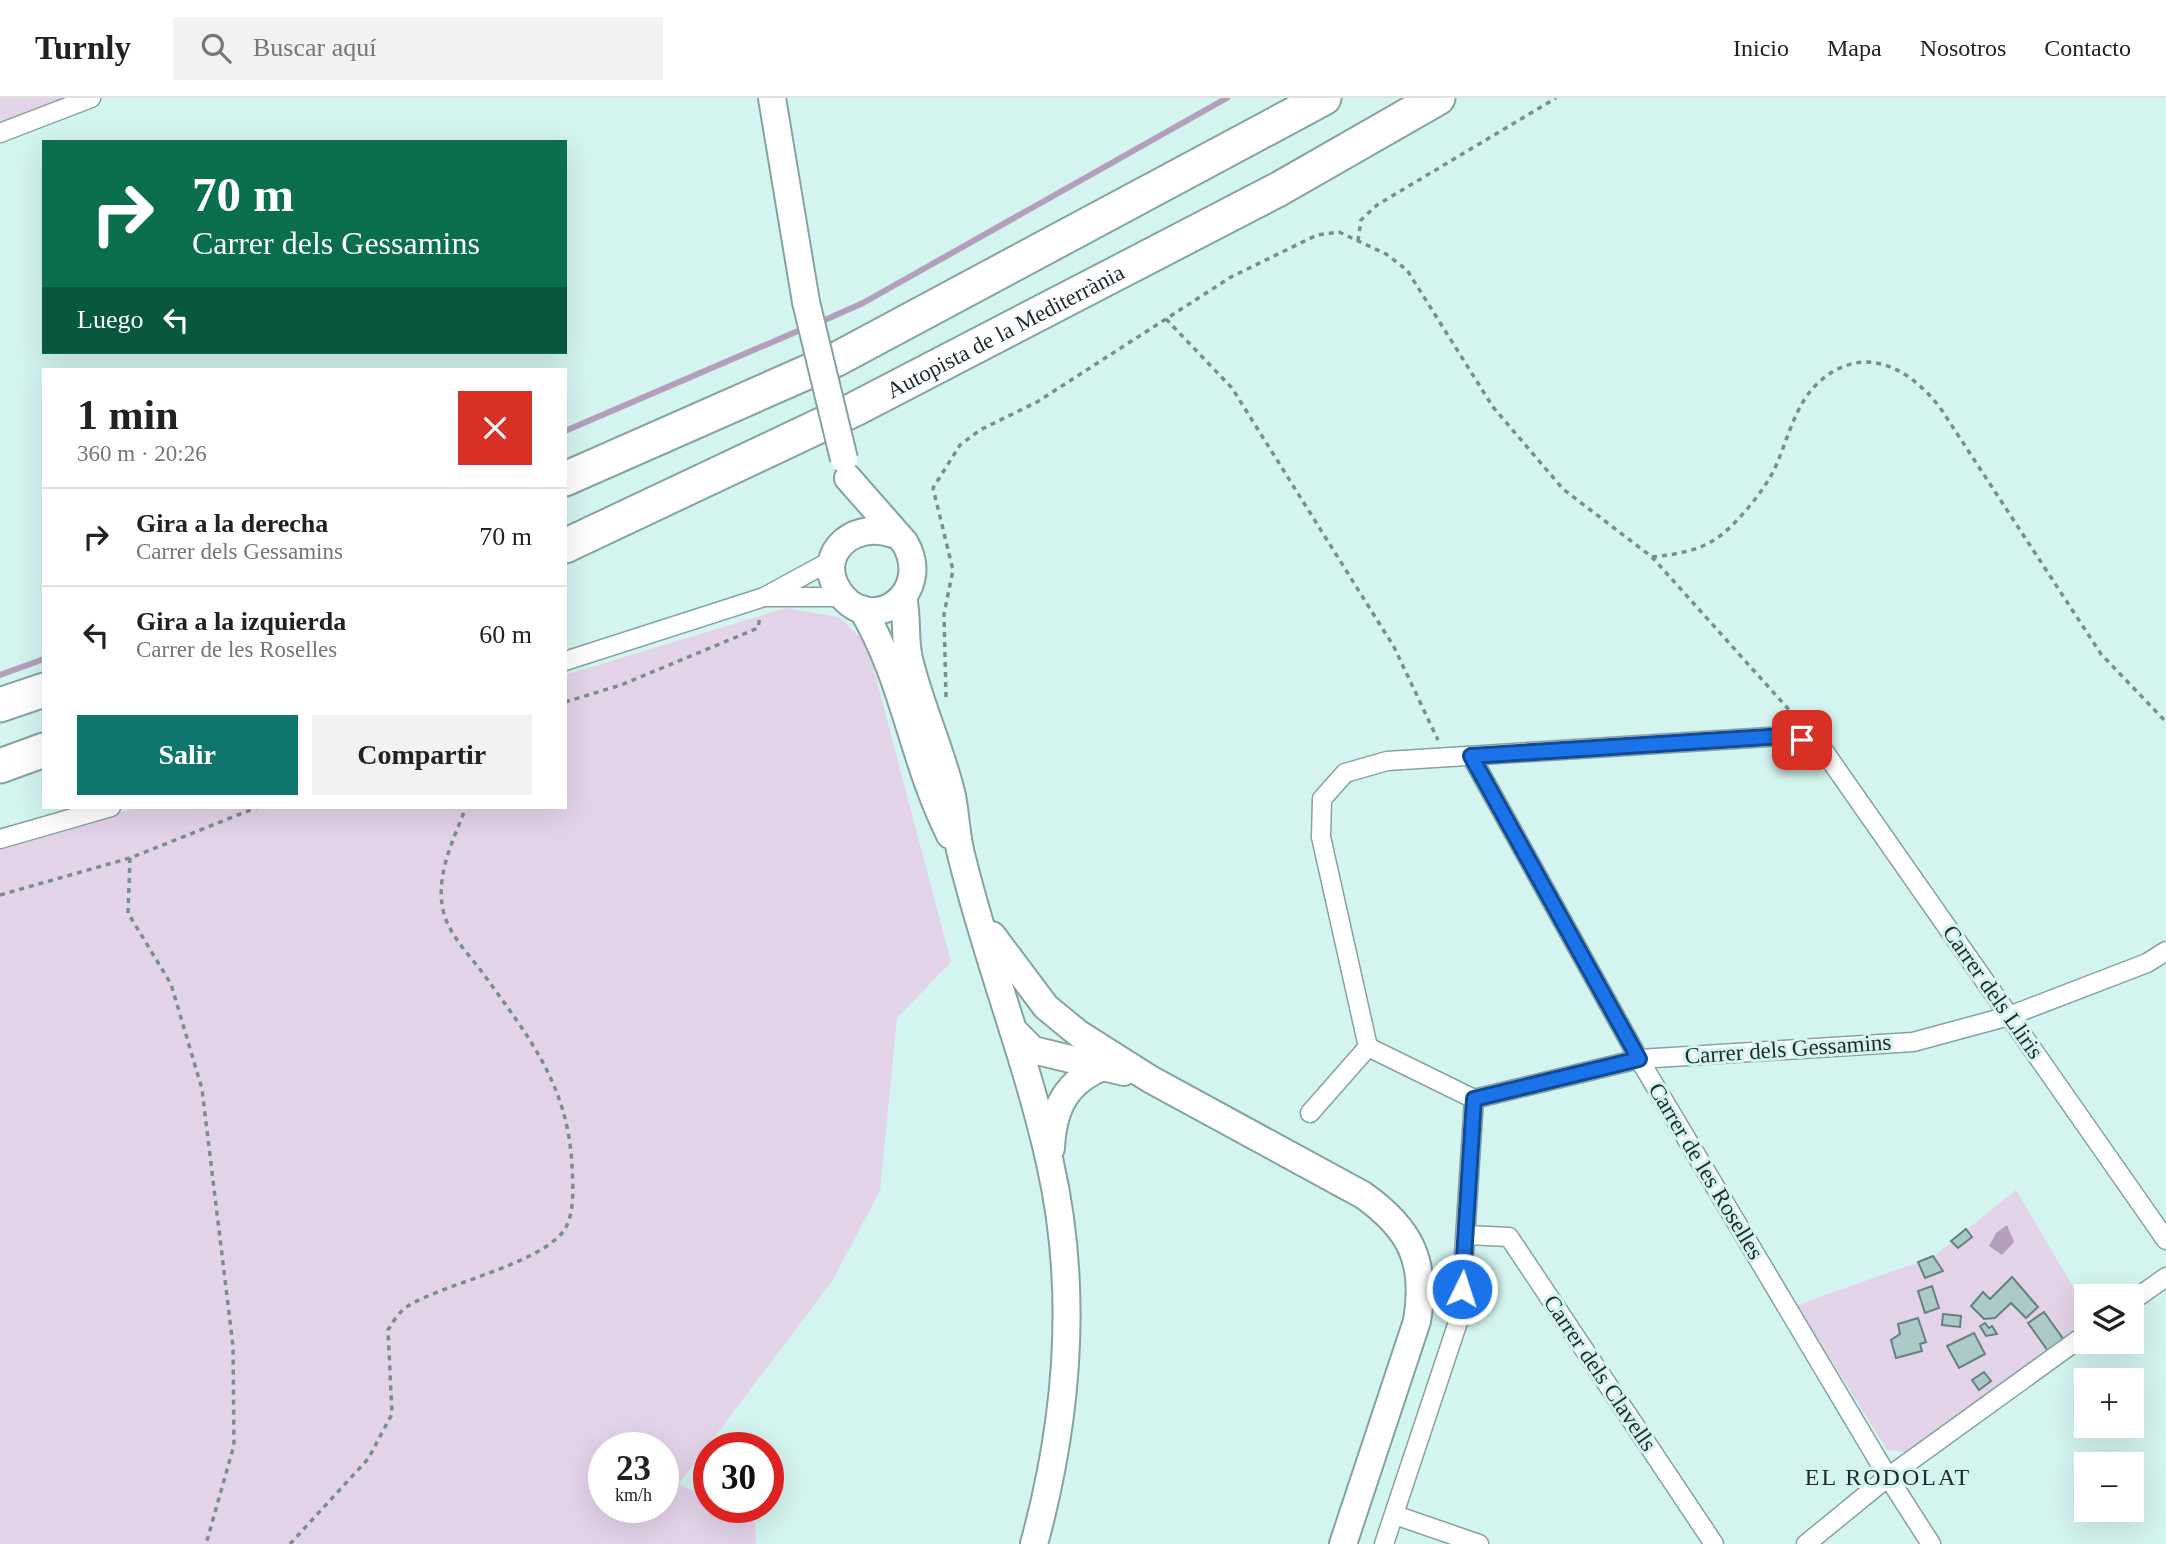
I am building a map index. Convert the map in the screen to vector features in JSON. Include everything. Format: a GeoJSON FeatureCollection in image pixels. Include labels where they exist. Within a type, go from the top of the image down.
{"type":"FeatureCollection","features":[{"type":"Feature","properties":{"kind":"highway"},"geometry":{"type":"LineString","coordinates":[[567,478],[837,359],[1324,98]]}},
{"type":"Feature","properties":{"kind":"highway","name":"Autopista de la Mediterrània"},"geometry":{"type":"LineString","coordinates":[[567,545],[855,409],[1279,189],[1438,98]]}},
{"type":"Feature","properties":{"kind":"highway"},"geometry":{"type":"LineString","coordinates":[[0,705],[42,691]]}},
{"type":"Feature","properties":{"kind":"highway"},"geometry":{"type":"LineString","coordinates":[[0,766],[42,751]]}},
{"type":"Feature","properties":{"kind":"main road"},"geometry":{"type":"LineString","coordinates":[[772,98],[806,302],[846,469],[840,549],[832,573],[889,662],[935,806],[961,857]]}},
{"type":"Feature","properties":{"kind":"main road"},"geometry":{"type":"LineString","coordinates":[[846,469],[893,534],[905,543],[912,556],[913,577],[903,597],[909,662],[951,795],[961,857],[1050,1164],[1063,1233],[1068,1355],[1062,1414],[1034,1544]]}},
{"type":"Feature","properties":{"kind":"main road"},"geometry":{"type":"LineString","coordinates":[[840,549],[863,530],[878,529],[893,534]]}},
{"type":"Feature","properties":{"kind":"main road"},"geometry":{"type":"LineString","coordinates":[[853,603],[882,609],[903,597]]}},
{"type":"Feature","properties":{"kind":"main road"},"geometry":{"type":"LineString","coordinates":[[980,918],[1046,1007],[1079,1034],[1150,1079],[1363,1195],[1395,1223],[1408,1239],[1416,1255],[1421,1297],[1417,1321],[1343,1544]]}},
{"type":"Feature","properties":{"kind":"main road"},"geometry":{"type":"LineString","coordinates":[[1012,1029],[1032,1050],[1150,1079]]}},
{"type":"Feature","properties":{"kind":"main road"},"geometry":{"type":"LineString","coordinates":[[1050,1164],[1052,1125],[1061,1099],[1081,1078],[1105,1066]]}},
{"type":"Feature","properties":{"kind":"street"},"geometry":{"type":"LineString","coordinates":[[0,133],[90,98]]}},
{"type":"Feature","properties":{"kind":"street"},"geometry":{"type":"LineString","coordinates":[[567,660],[764,597],[840,549]]}},
{"type":"Feature","properties":{"kind":"street"},"geometry":{"type":"LineString","coordinates":[[764,597],[853,603]]}},
{"type":"Feature","properties":{"kind":"street"},"geometry":{"type":"LineString","coordinates":[[1368,1047],[1321,837],[1322,799],[1345,773],[1387,761],[1784,736],[1819,744]]}},
{"type":"Feature","properties":{"kind":"street","name":"Carrer dels Lliris"},"geometry":{"type":"LineString","coordinates":[[1819,744],[2166,1240]]}},
{"type":"Feature","properties":{"kind":"street","name":"Carrer de les Roselles"},"geometry":{"type":"LineString","coordinates":[[1471,756],[1639,1059],[1888,1477],[1931,1544]]}},
{"type":"Feature","properties":{"kind":"street"},"geometry":{"type":"LineString","coordinates":[[0,839],[104,809]]}},
{"type":"Feature","properties":{"kind":"street","name":"Carrer dels Gessamins"},"geometry":{"type":"LineString","coordinates":[[1474,1099],[1639,1059],[1913,1041],[2009,1016],[2147,962],[2166,951]]}},
{"type":"Feature","properties":{"kind":"street"},"geometry":{"type":"LineString","coordinates":[[1368,1047],[1474,1099],[1460,1316],[1384,1544]]}},
{"type":"Feature","properties":{"kind":"street"},"geometry":{"type":"LineString","coordinates":[[1310,1113],[1368,1047]]}},
{"type":"Feature","properties":{"kind":"street","name":"Carrer dels Clavells"},"geometry":{"type":"LineString","coordinates":[[1466,1235],[1509,1237],[1714,1544]]}},
{"type":"Feature","properties":{"kind":"street"},"geometry":{"type":"LineString","coordinates":[[2144,1293],[2166,1277]]}},
{"type":"Feature","properties":{"kind":"street"},"geometry":{"type":"LineString","coordinates":[[1806,1544],[1888,1477],[2074,1343]]}},
{"type":"Feature","properties":{"kind":"street"},"geometry":{"type":"LineString","coordinates":[[1395,1515],[1479,1544]]}},
{"type":"Feature","properties":{"kind":"path"},"geometry":{"type":"LineString","coordinates":[[1357,240],[1361,220],[1377,205],[1556,98]]}},
{"type":"Feature","properties":{"kind":"path"},"geometry":{"type":"LineString","coordinates":[[948,705],[944,680],[943,627],[953,570],[933,488],[960,445],[980,430],[1037,402],[1231,277],[1317,235],[1339,232],[1386,254],[1407,270],[1493,407],[1563,489],[1652,557],[1819,744]]}},
{"type":"Feature","properties":{"kind":"path"},"geometry":{"type":"LineString","coordinates":[[1166,319],[1232,388],[1394,647],[1446,757]]}},
{"type":"Feature","properties":{"kind":"path"},"geometry":{"type":"LineString","coordinates":[[1652,557],[1682,554],[1710,544],[1728,530],[1772,475],[1803,404],[1818,383],[1847,365],[1875,362],[1897,368],[1927,391],[1941,409],[2101,654],[2166,722]]}},
{"type":"Feature","properties":{"kind":"path"},"geometry":{"type":"LineString","coordinates":[[567,701],[621,685],[758,628],[764,597]]}},
{"type":"Feature","properties":{"kind":"path"},"geometry":{"type":"LineString","coordinates":[[0,895],[130,858],[253,809]]}},
{"type":"Feature","properties":{"kind":"path"},"geometry":{"type":"LineString","coordinates":[[290,1544],[368,1459],[392,1414],[387,1330],[406,1306],[550,1244],[565,1228],[571,1205],[571,1146],[557,1088],[534,1044],[445,916],[440,886],[448,852],[464,809]]}},
{"type":"Feature","properties":{"kind":"path"},"geometry":{"type":"LineString","coordinates":[[130,858],[128,914],[171,985],[202,1089],[233,1346],[234,1445],[206,1544]]}},
{"type":"Feature","properties":{"kind":"shaded area"},"geometry":{"type":"Polygon","coordinates":[[[0,98],[82,98],[0,127],[0,98]]]}},
{"type":"Feature","properties":{"kind":"shaded area"},"geometry":{"type":"Polygon","coordinates":[[[786,608],[839,617],[867,644],[951,962],[897,1018],[880,1191],[832,1281],[718,1432],[693,1432],[693,1465],[679,1484],[693,1491],[693,1523],[755,1523],[756,1544],[0,1544],[0,849],[131,809],[567,809],[567,674],[786,608]]]}},
{"type":"Feature","properties":{"kind":"shaded area"},"geometry":{"type":"Polygon","coordinates":[[[2016,1190],[2074,1289],[2074,1333],[1907,1452],[1887,1450],[1797,1305],[1933,1257],[2016,1190]]]}},
{"type":"Feature","properties":{"kind":"shaded area"},"geometry":{"type":"Polygon","coordinates":[[[2007,1225],[2014,1242],[2002,1255],[1989,1246],[1996,1233],[2007,1225]]]}},
{"type":"Feature","properties":{"kind":"building"},"geometry":{"type":"Polygon","coordinates":[[[1966,1229],[1972,1237],[1958,1248],[1951,1241],[1966,1229]]]}},
{"type":"Feature","properties":{"kind":"building"},"geometry":{"type":"Polygon","coordinates":[[[1933,1256],[1943,1271],[1925,1278],[1918,1262],[1933,1256]]]}},
{"type":"Feature","properties":{"kind":"building"},"geometry":{"type":"Polygon","coordinates":[[[2012,1277],[2038,1307],[2026,1318],[2011,1303],[1995,1318],[1984,1319],[1971,1306],[1983,1292],[1990,1299],[2012,1277]]]}},
{"type":"Feature","properties":{"kind":"building"},"geometry":{"type":"Polygon","coordinates":[[[1932,1286],[1939,1308],[1925,1313],[1918,1291],[1932,1286]]]}},
{"type":"Feature","properties":{"kind":"building"},"geometry":{"type":"Polygon","coordinates":[[[2044,1312],[2064,1340],[2048,1351],[2028,1323],[2044,1312]]]}},
{"type":"Feature","properties":{"kind":"building"},"geometry":{"type":"Polygon","coordinates":[[[1943,1314],[1961,1316],[1960,1327],[1942,1325],[1943,1314]]]}},
{"type":"Feature","properties":{"kind":"building"},"geometry":{"type":"Polygon","coordinates":[[[1918,1318],[1926,1342],[1920,1344],[1922,1351],[1896,1358],[1891,1340],[1900,1334],[1898,1324],[1918,1318]]]}},
{"type":"Feature","properties":{"kind":"building"},"geometry":{"type":"Polygon","coordinates":[[[1985,1323],[1989,1328],[1992,1326],[1997,1334],[1986,1336],[1980,1326],[1985,1323]]]}},
{"type":"Feature","properties":{"kind":"building"},"geometry":{"type":"Polygon","coordinates":[[[1974,1333],[1985,1354],[1959,1368],[1947,1346],[1974,1333]]]}},
{"type":"Feature","properties":{"kind":"building"},"geometry":{"type":"Polygon","coordinates":[[[1984,1372],[1991,1381],[1979,1390],[1972,1380],[1984,1372]]]}},
{"type":"Feature","properties":{"kind":"waterway"},"geometry":{"type":"LineString","coordinates":[[818,323],[863,303],[1227,98]]}},
{"type":"Feature","properties":{"kind":"waterway"},"geometry":{"type":"LineString","coordinates":[[567,430],[805,328]]}},
{"type":"Feature","properties":{"kind":"waterway"},"geometry":{"type":"LineString","coordinates":[[0,675],[42,660]]}},
{"type":"Feature","properties":{"kind":"district","name":"EL RODOLAT"},"geometry":{"type":"Point","coordinates":[1888,1477]}},
{"type":"Feature","properties":{"kind":"route"},"geometry":{"type":"LineString","coordinates":[[1462,1289],[1474,1099],[1639,1059],[1471,756],[1784,736],[1802,740]]}}]}
